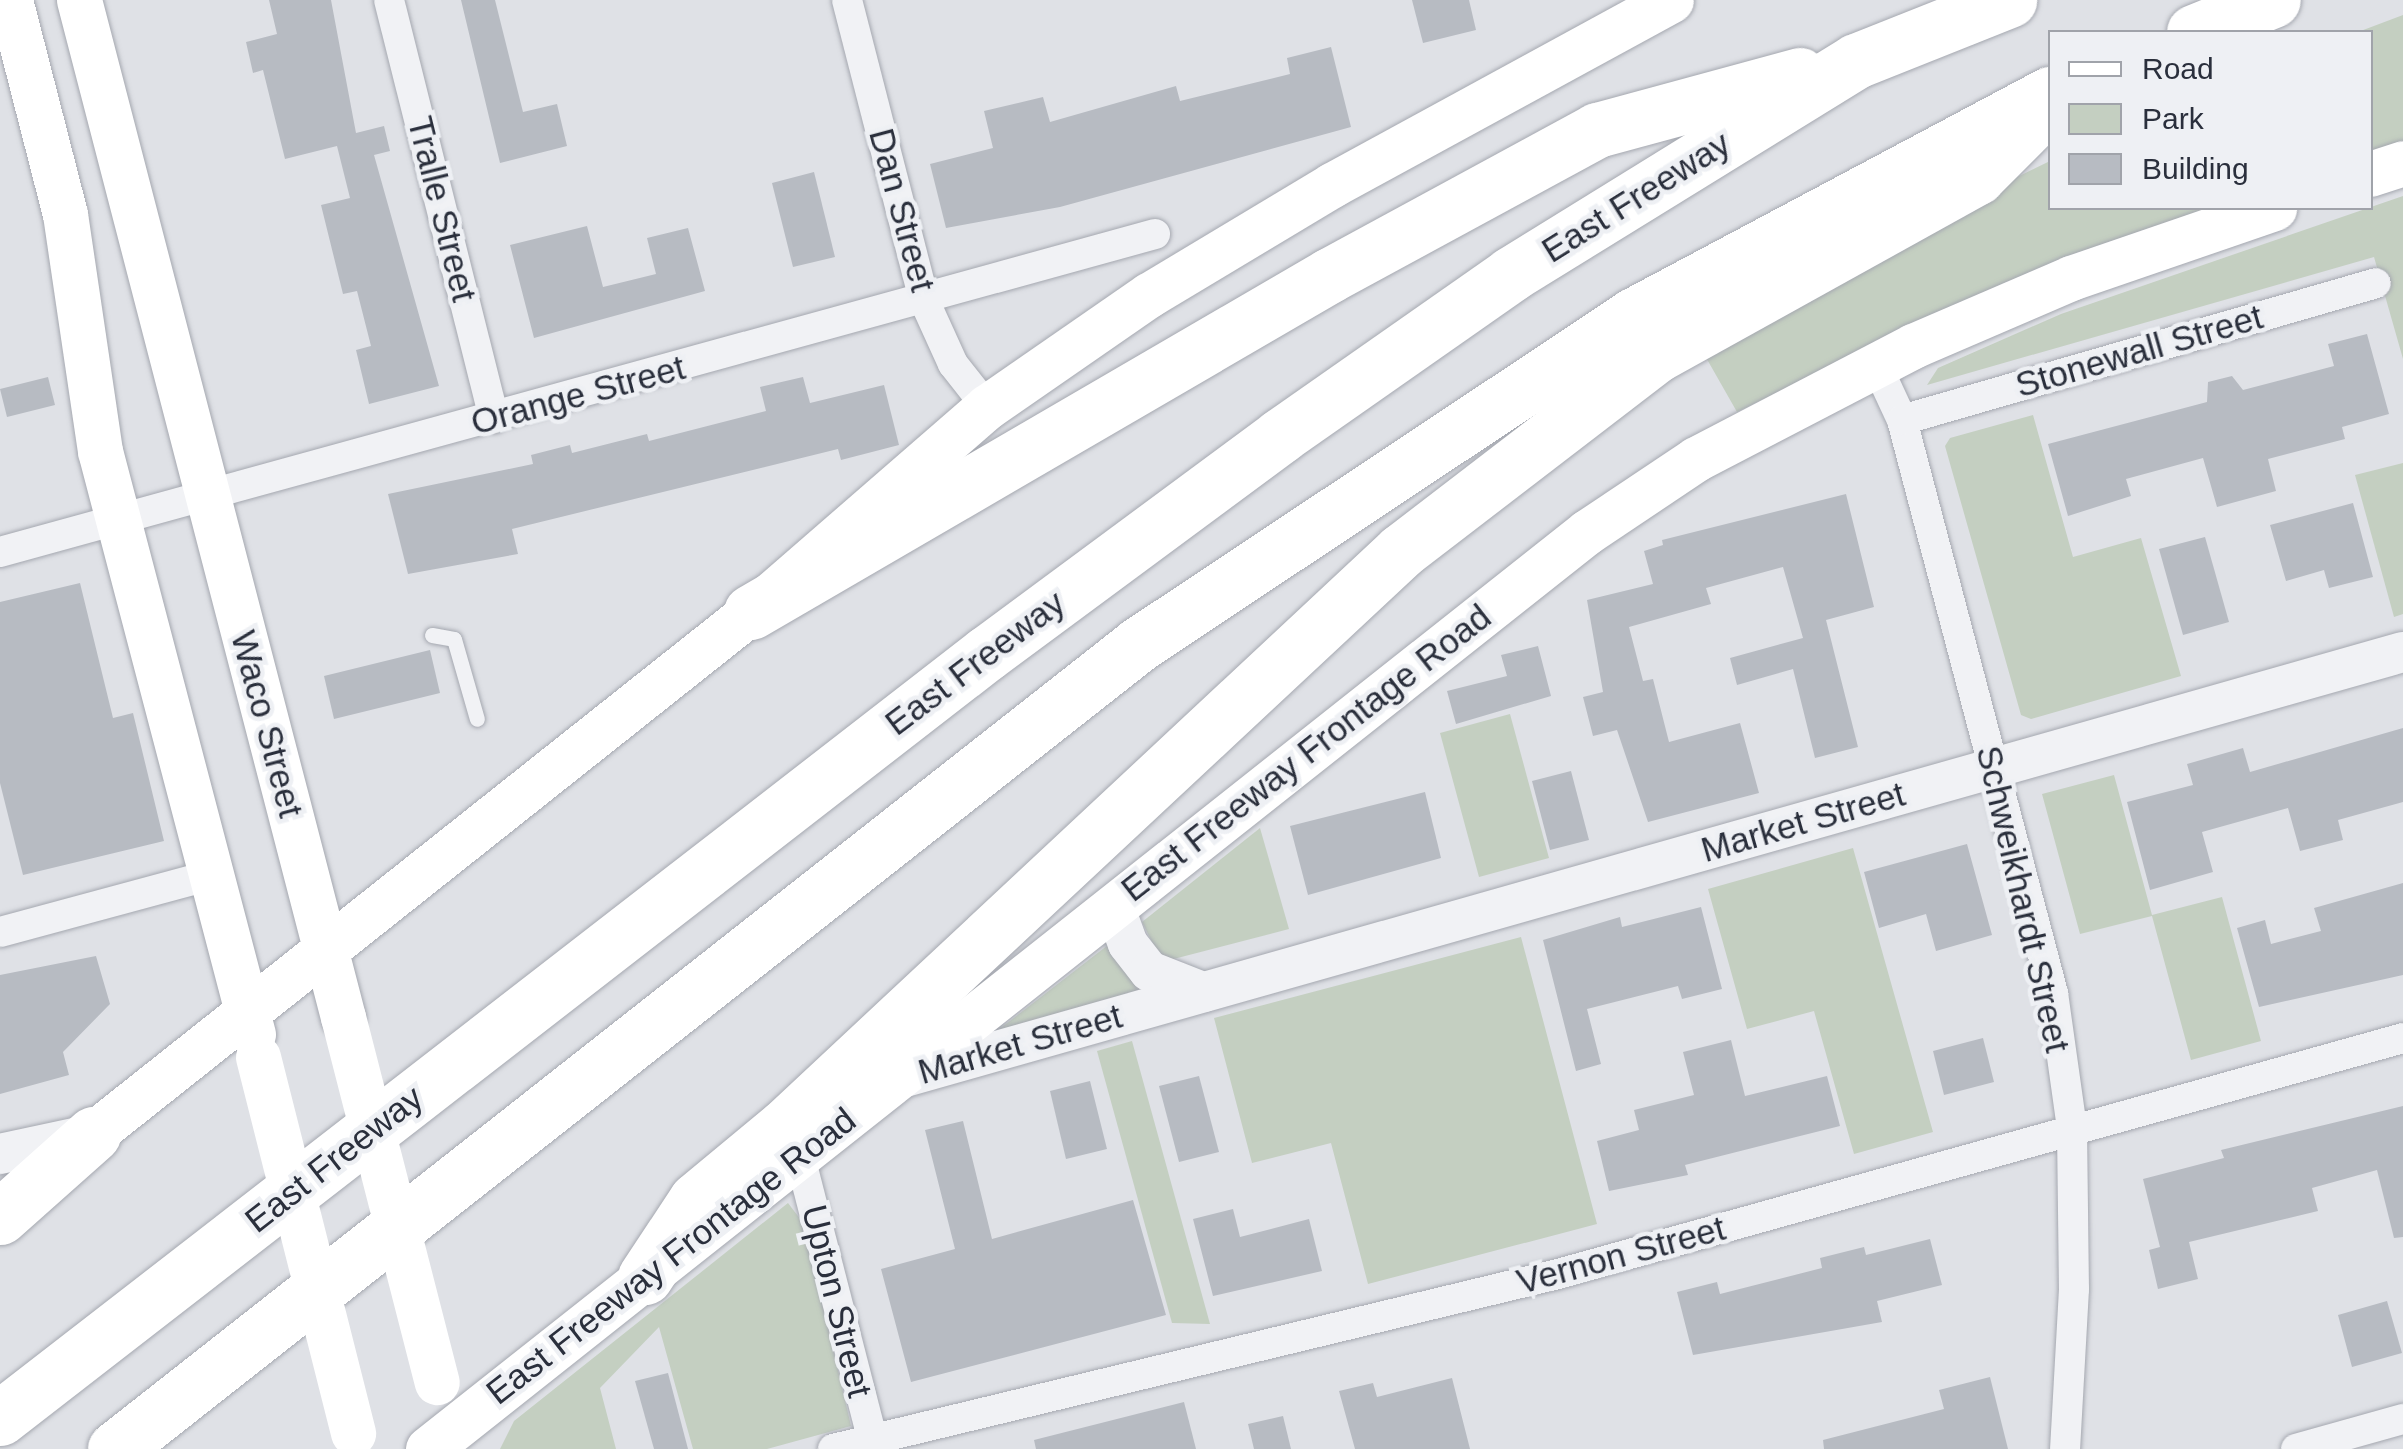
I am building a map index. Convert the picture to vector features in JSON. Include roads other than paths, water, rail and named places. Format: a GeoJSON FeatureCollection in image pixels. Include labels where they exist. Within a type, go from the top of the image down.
{"type":"FeatureCollection","features":[{"type":"Feature","properties":{"kind":"highway","name":"East Freeway"},"geometry":{"type":"LineString","coordinates":[[0,1418],[986,653],[1280,436],[1511,274],[1856,60],[2010,0]]}},
{"type":"Feature","properties":{"kind":"highway"},"geometry":{"type":"LineString","coordinates":[[2199,30],[2273,0]]}},
{"type":"Feature","properties":{"kind":"highway"},"geometry":{"type":"LineString","coordinates":[[751,612],[1330,275],[1597,130],[1856,60]]}},
{"type":"Feature","properties":{"kind":"highway"},"geometry":{"type":"LineString","coordinates":[[115,1449],[1139,644],[1634,315],[2048,95]]}},
{"type":"Feature","properties":{"kind":"highway"},"geometry":{"type":"LineString","coordinates":[[645,1277],[696,1200],[784,1127],[1401,550],[1658,354],[1976,178],[2048,106]]}},
{"type":"Feature","properties":{"kind":"highway"},"geometry":{"type":"LineString","coordinates":[[0,1217],[93,1134]]}},
{"type":"Feature","properties":{"kind":"main road"},"geometry":{"type":"LineString","coordinates":[[10,0],[65,214],[116,522],[246,1006],[355,1441]]}},
{"type":"Feature","properties":{"kind":"main road","name":"Waco Street"},"geometry":{"type":"LineString","coordinates":[[79,0],[437,1382],[444,1443]]}},
{"type":"Feature","properties":{"kind":"main road"},"geometry":{"type":"LineString","coordinates":[[93,1134],[246,1006],[751,612],[988,407],[1149,296],[1332,185],[1671,0]]}},
{"type":"Feature","properties":{"kind":"main road"},"geometry":{"type":"LineString","coordinates":[[2373,173],[2403,162]]}},
{"type":"Feature","properties":{"kind":"main road","name":"East Freeway Frontage Road"},"geometry":{"type":"LineString","coordinates":[[444,1443],[799,1153],[1587,532],[1696,459],[1876,364],[2014,300],[2268,210]]}},
{"type":"Feature","properties":{"kind":"street","name":"Tralle Street"},"geometry":{"type":"LineString","coordinates":[[389,0],[494,418]]}},
{"type":"Feature","properties":{"kind":"street","name":"Dan Street"},"geometry":{"type":"LineString","coordinates":[[847,0],[924,300],[953,364],[988,407]]}},
{"type":"Feature","properties":{"kind":"street","name":"Orange Street"},"geometry":{"type":"LineString","coordinates":[[0,552],[1155,234]]}},
{"type":"Feature","properties":{"kind":"street","name":"Stonewall Street"},"geometry":{"type":"LineString","coordinates":[[1902,420],[2376,283]]}},
{"type":"Feature","properties":{"kind":"street","name":"Schweikhardt Street"},"geometry":{"type":"LineString","coordinates":[[1876,364],[1902,420],[2054,994],[2072,1128],[2065,1449]]}},
{"type":"Feature","properties":{"kind":"street","name":"Market Street"},"geometry":{"type":"LineString","coordinates":[[894,1080],[2403,652]]}},
{"type":"Feature","properties":{"kind":"street"},"geometry":{"type":"LineString","coordinates":[[0,932],[211,875]]}},
{"type":"Feature","properties":{"kind":"street","name":"Market Street"},"geometry":{"type":"LineString","coordinates":[[1114,906],[1128,944],[1149,971],[1203,992]]}},
{"type":"Feature","properties":{"kind":"street","name":"Vernon Street"},"geometry":{"type":"LineString","coordinates":[[833,1449],[874,1444],[1558,1274],[2403,1038]]}},
{"type":"Feature","properties":{"kind":"street"},"geometry":{"type":"LineString","coordinates":[[0,1154],[93,1134]]}},
{"type":"Feature","properties":{"kind":"street","name":"Upton Street"},"geometry":{"type":"LineString","coordinates":[[799,1153],[874,1444]]}},
{"type":"Feature","properties":{"kind":"street"},"geometry":{"type":"LineString","coordinates":[[2296,1449],[2403,1419]]}},
{"type":"Feature","properties":{"kind":"lane"},"geometry":{"type":"LineString","coordinates":[[432,635],[454,639],[477,719]]}}]}
